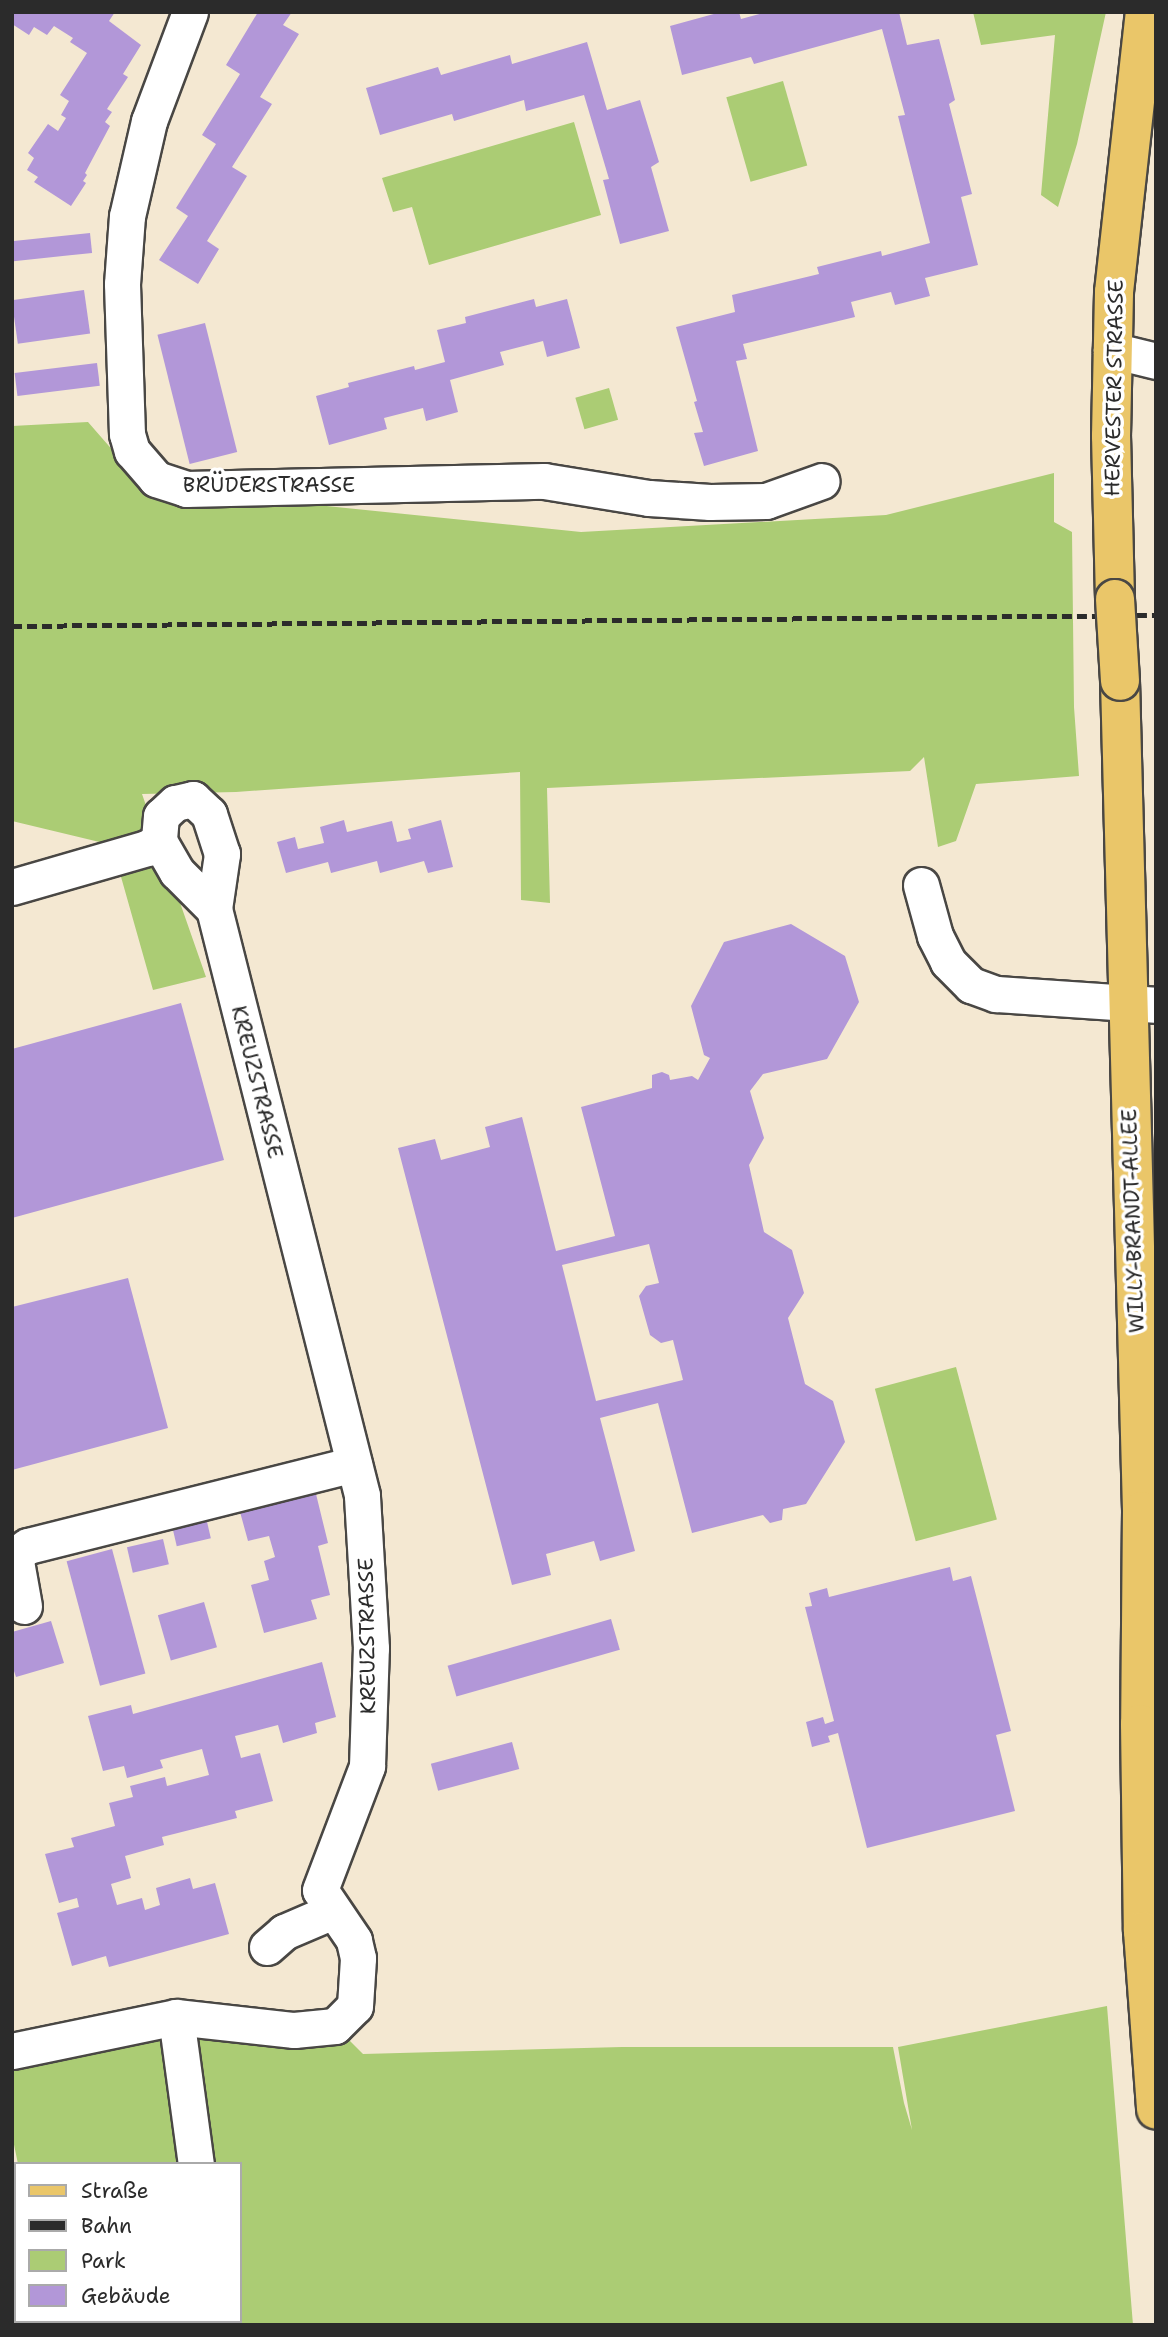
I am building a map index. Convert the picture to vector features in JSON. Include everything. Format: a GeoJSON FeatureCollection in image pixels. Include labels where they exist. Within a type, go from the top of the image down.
{"type":"FeatureCollection","features":[{"type":"Feature","properties":{"kind":"main road","name":"HERVESTER STRASSE"},"geometry":{"type":"LineString","coordinates":[[1120,681],[1115,599],[1111,349],[1114,292],[1145,12]]}},
{"type":"Feature","properties":{"kind":"main road","name":"WILLY-BRANDT-ALLEE"},"geometry":{"type":"LineString","coordinates":[[1120,681],[1142,1004],[1142,1497],[1148,1724],[1143,1931],[1156,2110]]}},
{"type":"Feature","properties":{"kind":"street","name":"BRÜDERSTRASSE"},"geometry":{"type":"LineString","coordinates":[[190,12],[149,121],[127,216],[122,284],[127,434],[132,452],[156,479],[186,489],[544,481],[649,498],[710,502],[766,502],[822,481]]}},
{"type":"Feature","properties":{"kind":"street"},"geometry":{"type":"LineString","coordinates":[[1111,349],[1156,342]]}},
{"type":"Feature","properties":{"kind":"street"},"geometry":{"type":"LineString","coordinates":[[1111,349],[1156,361]]}},
{"type":"Feature","properties":{"kind":"street","name":"KREUZSTRASSE"},"geometry":{"type":"LineString","coordinates":[[12,2051],[176,2017],[294,2030],[335,2026],[355,2006],[358,1958],[354,1940],[320,1890],[367,1766],[371,1648],[362,1495],[214,909],[222,854],[209,814],[193,799],[174,803],[161,816],[159,841]]}},
{"type":"Feature","properties":{"kind":"street"},"geometry":{"type":"LineString","coordinates":[[12,887],[147,848],[159,841],[177,872],[214,909]]}},
{"type":"Feature","properties":{"kind":"street"},"geometry":{"type":"LineString","coordinates":[[921,885],[934,936],[948,962],[971,985],[996,994],[1142,1004]]}},
{"type":"Feature","properties":{"kind":"street"},"geometry":{"type":"LineString","coordinates":[[24,1606],[16,1561],[19,1552],[28,1546],[354,1464]]}},
{"type":"Feature","properties":{"kind":"street"},"geometry":{"type":"LineString","coordinates":[[267,1947],[284,1932],[333,1911]]}},
{"type":"Feature","properties":{"kind":"street"},"geometry":{"type":"LineString","coordinates":[[176,2017],[196,2162]]}},
{"type":"Feature","properties":{"kind":"green space"},"geometry":{"type":"Polygon","coordinates":[[[973,12],[1106,12],[1077,144],[1058,207],[1041,195],[1055,35],[981,45],[973,12]]]}},
{"type":"Feature","properties":{"kind":"green space"},"geometry":{"type":"Polygon","coordinates":[[[783,81],[807,166],[751,182],[726,97],[783,81]]]}},
{"type":"Feature","properties":{"kind":"green space"},"geometry":{"type":"Polygon","coordinates":[[[574,122],[601,215],[429,265],[412,207],[393,212],[382,178],[574,122]]]}},
{"type":"Feature","properties":{"kind":"green space"},"geometry":{"type":"Polygon","coordinates":[[[609,388],[618,420],[584,429],[575,398],[609,388]]]}},
{"type":"Feature","properties":{"kind":"green space"},"geometry":{"type":"Polygon","coordinates":[[[88,422],[149,492],[297,503],[581,532],[886,515],[1054,473],[1054,522],[1072,532],[1074,707],[1079,776],[976,784],[956,841],[938,847],[924,757],[910,771],[547,788],[550,903],[521,900],[520,772],[236,792],[142,794],[206,977],[153,990],[112,845],[12,821],[12,426],[88,422]]]}},
{"type":"Feature","properties":{"kind":"green space"},"geometry":{"type":"Polygon","coordinates":[[[956,1367],[997,1520],[916,1541],[875,1389],[956,1367]]]}},
{"type":"Feature","properties":{"kind":"green space"},"geometry":{"type":"Polygon","coordinates":[[[1107,2006],[1133,2325],[12,2325],[14,2180],[14,2323],[242,2323],[242,2162],[18,2162],[12,2135],[12,2051],[176,2017],[335,2026],[363,2054],[622,2047],[893,2047],[912,2130],[898,2047],[1107,2006]]]}},
{"type":"Feature","properties":{"kind":"building"},"geometry":{"type":"Polygon","coordinates":[[[12,12],[115,12],[109,21],[141,45],[123,74],[128,77],[107,109],[112,112],[105,122],[110,126],[85,173],[87,175],[83,181],[86,183],[71,206],[34,182],[38,177],[27,170],[34,158],[28,153],[48,124],[58,131],[66,118],[61,115],[69,101],[60,95],[87,53],[70,42],[73,38],[54,26],[47,35],[34,27],[29,35],[12,24],[12,12]]]}},
{"type":"Feature","properties":{"kind":"building"},"geometry":{"type":"Polygon","coordinates":[[[258,12],[292,12],[283,25],[299,34],[260,97],[272,104],[232,167],[247,176],[207,241],[219,249],[198,284],[159,260],[188,216],[176,208],[216,144],[202,135],[240,74],[226,65],[258,12]]]}},
{"type":"Feature","properties":{"kind":"building"},"geometry":{"type":"Polygon","coordinates":[[[721,12],[739,12],[741,19],[767,12],[899,12],[907,45],[939,39],[955,100],[949,104],[972,194],[961,197],[978,265],[925,278],[930,296],[895,305],[891,292],[851,302],[855,317],[743,344],[747,359],[736,361],[758,451],[704,466],[694,433],[703,432],[694,402],[697,401],[676,327],[735,312],[732,295],[819,274],[817,267],[881,251],[882,256],[930,243],[898,116],[905,115],[882,29],[754,64],[751,57],[682,75],[670,26],[721,12]]]}},
{"type":"Feature","properties":{"kind":"building"},"geometry":{"type":"Polygon","coordinates":[[[587,42],[607,110],[640,100],[659,162],[651,167],[669,231],[620,244],[603,180],[609,179],[584,95],[526,111],[524,100],[454,121],[452,114],[380,135],[366,88],[438,67],[441,75],[510,55],[512,64],[587,42]]]}},
{"type":"Feature","properties":{"kind":"building"},"geometry":{"type":"Polygon","coordinates":[[[90,233],[92,253],[14,261],[12,241],[90,233]]]}},
{"type":"Feature","properties":{"kind":"building"},"geometry":{"type":"Polygon","coordinates":[[[84,290],[90,334],[18,344],[12,300],[84,290]]]}},
{"type":"Feature","properties":{"kind":"building"},"geometry":{"type":"Polygon","coordinates":[[[534,299],[536,307],[567,299],[580,348],[547,357],[543,341],[500,352],[504,365],[450,380],[458,412],[426,421],[423,408],[384,418],[387,429],[329,445],[316,396],[349,387],[348,383],[414,366],[415,370],[445,362],[437,330],[466,323],[465,317],[534,299]]]}},
{"type":"Feature","properties":{"kind":"building"},"geometry":{"type":"Polygon","coordinates":[[[205,323],[237,452],[190,464],[157,335],[205,323]]]}},
{"type":"Feature","properties":{"kind":"building"},"geometry":{"type":"Polygon","coordinates":[[[97,363],[100,386],[17,396],[15,373],[97,363]]]}},
{"type":"Feature","properties":{"kind":"building"},"geometry":{"type":"Polygon","coordinates":[[[344,820],[347,832],[392,821],[397,842],[411,839],[408,829],[441,820],[453,867],[428,873],[424,861],[380,873],[377,861],[331,873],[328,862],[286,873],[277,842],[295,837],[298,849],[324,843],[320,827],[344,820]]]}},
{"type":"Feature","properties":{"kind":"building"},"geometry":{"type":"Polygon","coordinates":[[[791,924],[845,956],[859,1002],[827,1059],[763,1074],[750,1091],[764,1138],[749,1165],[764,1232],[792,1250],[804,1293],[788,1318],[805,1384],[833,1401],[845,1442],[806,1504],[783,1509],[782,1520],[770,1523],[763,1515],[692,1533],[658,1403],[600,1418],[635,1551],[600,1561],[594,1541],[546,1554],[551,1575],[512,1585],[398,1148],[435,1139],[441,1160],[490,1147],[485,1127],[522,1117],[556,1251],[615,1236],[581,1107],[652,1088],[652,1075],[662,1072],[669,1075],[670,1080],[692,1076],[698,1080],[710,1058],[704,1055],[691,1006],[724,942],[791,924]],[[649,1244],[562,1265],[596,1401],[683,1380],[673,1340],[661,1343],[650,1335],[639,1296],[646,1286],[659,1283],[649,1244]]]}},
{"type":"Feature","properties":{"kind":"building"},"geometry":{"type":"Polygon","coordinates":[[[181,1003],[224,1160],[12,1218],[12,1049],[181,1003]]]}},
{"type":"Feature","properties":{"kind":"building"},"geometry":{"type":"Polygon","coordinates":[[[128,1278],[168,1428],[12,1470],[12,1307],[128,1278]]]}},
{"type":"Feature","properties":{"kind":"building"},"geometry":{"type":"Polygon","coordinates":[[[291,1487],[296,1499],[316,1494],[328,1543],[318,1546],[330,1595],[311,1600],[317,1619],[264,1633],[251,1585],[269,1580],[264,1561],[275,1557],[269,1536],[248,1541],[237,1501],[291,1487]]]}},
{"type":"Feature","properties":{"kind":"building"},"geometry":{"type":"Polygon","coordinates":[[[205,1513],[211,1538],[177,1546],[171,1521],[205,1513]]]}},
{"type":"Feature","properties":{"kind":"building"},"geometry":{"type":"Polygon","coordinates":[[[163,1539],[169,1564],[133,1573],[127,1547],[163,1539]]]}},
{"type":"Feature","properties":{"kind":"building"},"geometry":{"type":"Polygon","coordinates":[[[112,1549],[145,1674],[100,1686],[67,1561],[112,1549]]]}},
{"type":"Feature","properties":{"kind":"building"},"geometry":{"type":"Polygon","coordinates":[[[950,1567],[953,1581],[971,1576],[1011,1731],[996,1735],[1015,1811],[867,1848],[838,1733],[828,1736],[830,1742],[812,1747],[806,1722],[823,1717],[825,1724],[834,1721],[805,1607],[812,1606],[809,1593],[827,1588],[829,1597],[950,1567]]]}},
{"type":"Feature","properties":{"kind":"building"},"geometry":{"type":"Polygon","coordinates":[[[204,1602],[217,1647],[171,1660],[158,1615],[204,1602]]]}},
{"type":"Feature","properties":{"kind":"building"},"geometry":{"type":"Polygon","coordinates":[[[611,1619],[620,1650],[456,1697],[448,1666],[611,1619]]]}},
{"type":"Feature","properties":{"kind":"building"},"geometry":{"type":"Polygon","coordinates":[[[51,1621],[64,1663],[16,1677],[12,1665],[12,1632],[51,1621]]]}},
{"type":"Feature","properties":{"kind":"building"},"geometry":{"type":"Polygon","coordinates":[[[322,1662],[336,1717],[315,1723],[317,1733],[283,1743],[278,1725],[235,1736],[241,1758],[260,1753],[273,1801],[235,1811],[237,1818],[162,1837],[164,1845],[125,1856],[131,1878],[111,1884],[117,1905],[142,1898],[145,1910],[160,1905],[156,1888],[190,1878],[193,1889],[215,1883],[229,1934],[109,1967],[106,1956],[72,1966],[57,1913],[79,1907],[77,1898],[59,1903],[45,1854],[74,1847],[71,1838],[115,1826],[109,1803],[133,1797],[130,1786],[165,1777],[167,1786],[209,1775],[202,1749],[160,1760],[163,1768],[127,1778],[124,1766],[103,1771],[88,1716],[131,1705],[133,1714],[322,1662]]]}},
{"type":"Feature","properties":{"kind":"building"},"geometry":{"type":"Polygon","coordinates":[[[512,1742],[519,1769],[438,1791],[431,1764],[512,1742]]]}},
{"type":"Feature","properties":{"kind":"railway"},"geometry":{"type":"LineString","coordinates":[[12,626],[1156,615]]}}]}
